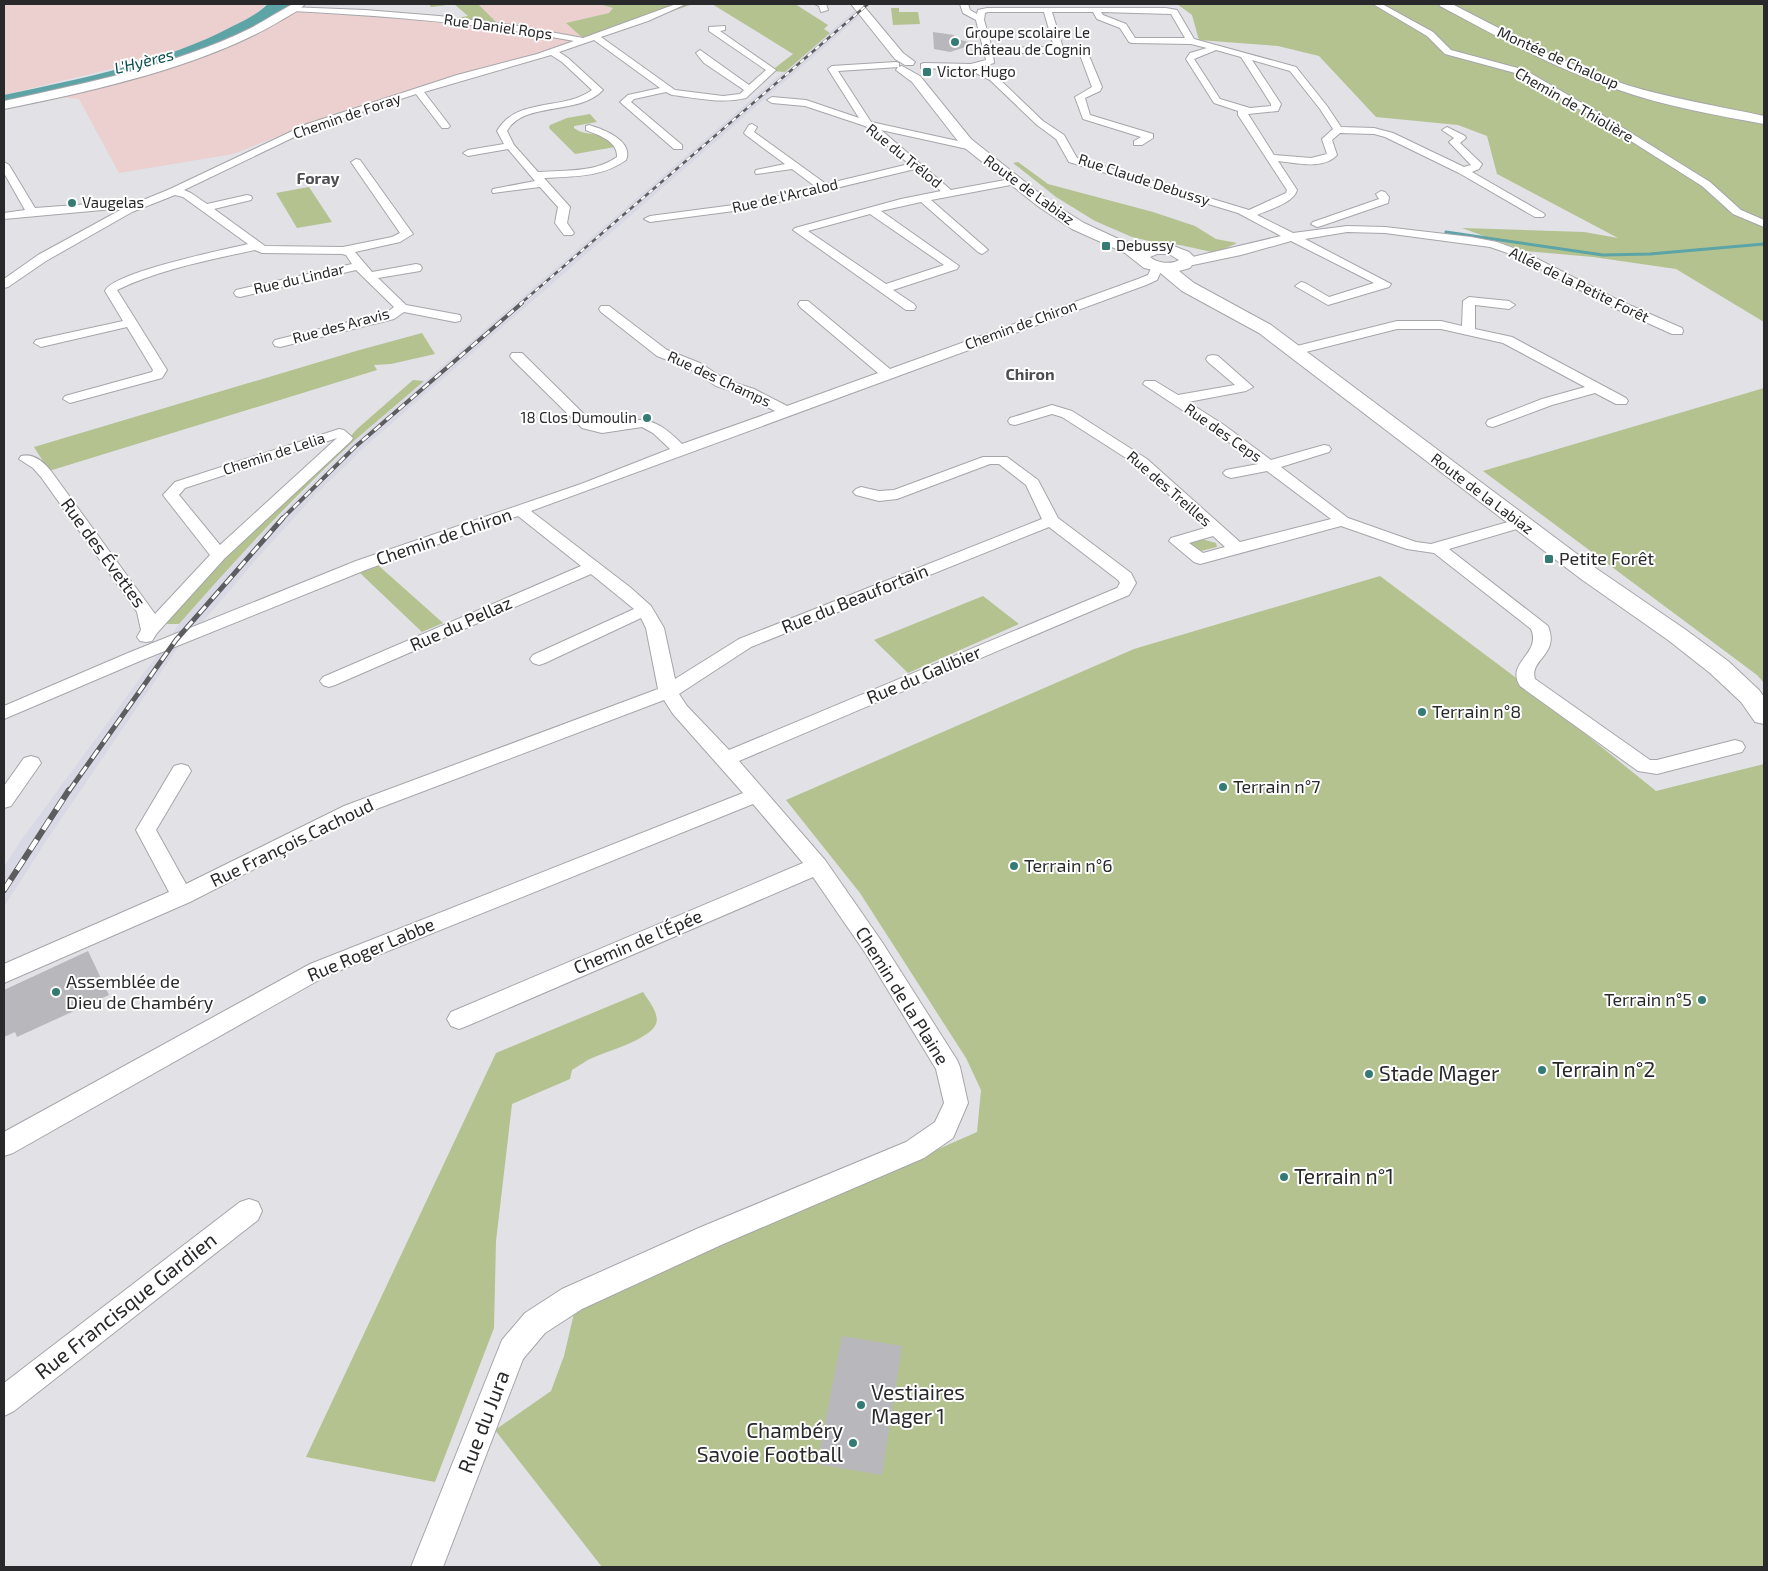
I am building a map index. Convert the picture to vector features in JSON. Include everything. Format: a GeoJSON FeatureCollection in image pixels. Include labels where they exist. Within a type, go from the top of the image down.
{"type":"FeatureCollection","features":[{"type":"Feature","properties":{"kind":"main road","name":"Route de Labiaz"},"geometry":{"type":"LineString","coordinates":[[856,4],[908,66],[960,135],[972,147],[1044,204],[1078,226],[1146,253],[1144,263],[1174,270]]}},
{"type":"Feature","properties":{"kind":"main road","name":"Montée de Chaloup"},"geometry":{"type":"LineString","coordinates":[[1444,4],[1518,43],[1602,81],[1640,92],[1764,120]]}},
{"type":"Feature","properties":{"kind":"main road"},"geometry":{"type":"LineString","coordinates":[[4,105],[131,75],[199,53],[247,34],[296,6]]}},
{"type":"Feature","properties":{"kind":"main road"},"geometry":{"type":"LineString","coordinates":[[1146,253],[1166,249],[1174,270]]}},
{"type":"Feature","properties":{"kind":"main road","name":"Route de la Labiaz"},"geometry":{"type":"LineString","coordinates":[[1174,270],[1265,329],[1589,574],[1677,635],[1719,667],[1750,696],[1764,716]]}},
{"type":"Feature","properties":{"kind":"street"},"geometry":{"type":"LineString","coordinates":[[377,4],[402,14]]}},
{"type":"Feature","properties":{"kind":"street","name":"Chemin de Foray"},"geometry":{"type":"LineString","coordinates":[[4,284],[42,258],[144,202],[174,191],[310,126],[460,77],[552,52],[682,4]]}},
{"type":"Feature","properties":{"kind":"street"},"geometry":{"type":"LineString","coordinates":[[964,4],[966,12],[981,18]]}},
{"type":"Feature","properties":{"kind":"street","name":"Chemin de Thiolière"},"geometry":{"type":"LineString","coordinates":[[1377,4],[1430,34],[1448,52],[1522,72],[1596,115],[1706,184],[1737,212],[1764,224]]}},
{"type":"Feature","properties":{"kind":"street","name":"Rue Daniel Rops"},"geometry":{"type":"LineString","coordinates":[[296,6],[402,14],[528,28],[585,41]]}},
{"type":"Feature","properties":{"kind":"street"},"geometry":{"type":"LineString","coordinates":[[993,78],[981,18],[981,12],[987,10],[1170,11],[1176,16],[1191,41]]}},
{"type":"Feature","properties":{"kind":"street"},"geometry":{"type":"LineString","coordinates":[[1047,10],[1058,48]]}},
{"type":"Feature","properties":{"kind":"street"},"geometry":{"type":"LineString","coordinates":[[1096,10],[1102,18],[1123,26],[1132,40],[1191,41],[1280,64],[1296,72],[1324,108],[1338,130]]}},
{"type":"Feature","properties":{"kind":"street"},"geometry":{"type":"LineString","coordinates":[[595,37],[672,92],[723,99],[743,96],[772,70],[712,30],[722,28]]}},
{"type":"Feature","properties":{"kind":"street"},"geometry":{"type":"LineString","coordinates":[[986,48],[1058,48],[1081,52],[1086,55],[1098,87],[1080,97],[1086,116],[1150,136],[1138,143]]}},
{"type":"Feature","properties":{"kind":"street"},"geometry":{"type":"LineString","coordinates":[[1215,48],[1193,55],[1190,59],[1214,98],[1243,110],[1268,110],[1276,107],[1244,55]]}},
{"type":"Feature","properties":{"kind":"street"},"geometry":{"type":"LineString","coordinates":[[552,52],[598,90],[593,95],[581,100],[533,111],[511,119],[505,124],[502,131],[510,146],[564,207],[561,223],[568,233]]}},
{"type":"Feature","properties":{"kind":"street"},"geometry":{"type":"LineString","coordinates":[[700,53],[706,61],[750,90]]}},
{"type":"Feature","properties":{"kind":"street","name":"Rue Claude Debussy"},"geometry":{"type":"LineString","coordinates":[[971,67],[991,61]]}},
{"type":"Feature","properties":{"kind":"street","name":"Rue Claude Debussy"},"geometry":{"type":"LineString","coordinates":[[868,124],[832,69],[908,66],[971,67],[980,70],[993,78],[1040,122],[1060,137],[1074,160],[1250,214],[1269,227],[1385,284],[1328,300],[1301,286]]}},
{"type":"Feature","properties":{"kind":"street"},"geometry":{"type":"LineString","coordinates":[[667,89],[632,97],[625,102],[678,147]]}},
{"type":"Feature","properties":{"kind":"street"},"geometry":{"type":"LineString","coordinates":[[418,91],[445,126]]}},
{"type":"Feature","properties":{"kind":"street","name":"Rue du Trélod"},"geometry":{"type":"LineString","coordinates":[[772,100],[806,103],[868,124],[949,193]]}},
{"type":"Feature","properties":{"kind":"street"},"geometry":{"type":"LineString","coordinates":[[1243,110],[1243,115],[1290,187],[1291,194],[1250,214]]}},
{"type":"Feature","properties":{"kind":"street"},"geometry":{"type":"LineString","coordinates":[[1079,125],[1093,119]]}},
{"type":"Feature","properties":{"kind":"street"},"geometry":{"type":"LineString","coordinates":[[868,124],[972,147]]}},
{"type":"Feature","properties":{"kind":"street"},"geometry":{"type":"LineString","coordinates":[[752,127],[749,133],[825,188]]}},
{"type":"Feature","properties":{"kind":"street"},"geometry":{"type":"LineString","coordinates":[[497,191],[540,179],[607,167],[622,158],[622,150],[617,143],[600,132],[589,128]]}},
{"type":"Feature","properties":{"kind":"street"},"geometry":{"type":"LineString","coordinates":[[1272,158],[1314,160],[1329,158],[1332,152],[1327,139],[1338,130],[1381,132],[1462,171],[1539,215]]}},
{"type":"Feature","properties":{"kind":"street"},"geometry":{"type":"LineString","coordinates":[[1447,130],[1461,138],[1454,142],[1478,164],[1475,167],[1462,171]]}},
{"type":"Feature","properties":{"kind":"street"},"geometry":{"type":"LineString","coordinates":[[1054,133],[1066,131]]}},
{"type":"Feature","properties":{"kind":"street"},"geometry":{"type":"LineString","coordinates":[[468,153],[510,146]]}},
{"type":"Feature","properties":{"kind":"street"},"geometry":{"type":"LineString","coordinates":[[174,191],[187,195],[256,246],[269,250],[343,251],[396,240],[407,234],[356,162]]}},
{"type":"Feature","properties":{"kind":"street"},"geometry":{"type":"LineString","coordinates":[[4,165],[32,212]]}},
{"type":"Feature","properties":{"kind":"street"},"geometry":{"type":"LineString","coordinates":[[760,172],[794,165]]}},
{"type":"Feature","properties":{"kind":"street","name":"Rue de l'Arcalod"},"geometry":{"type":"LineString","coordinates":[[650,219],[749,206],[918,165]]}},
{"type":"Feature","properties":{"kind":"street"},"geometry":{"type":"LineString","coordinates":[[910,307],[799,230],[923,198],[1016,182]]}},
{"type":"Feature","properties":{"kind":"street"},"geometry":{"type":"LineString","coordinates":[[1292,237],[1292,234],[1299,230],[1384,201],[1385,199],[1381,194]]}},
{"type":"Feature","properties":{"kind":"street"},"geometry":{"type":"LineString","coordinates":[[206,208],[247,198]]}},
{"type":"Feature","properties":{"kind":"street"},"geometry":{"type":"LineString","coordinates":[[923,198],[982,250]]}},
{"type":"Feature","properties":{"kind":"street"},"geometry":{"type":"LineString","coordinates":[[4,216],[144,202]]}},
{"type":"Feature","properties":{"kind":"street"},"geometry":{"type":"LineString","coordinates":[[872,210],[953,266],[884,289]]}},
{"type":"Feature","properties":{"kind":"street","name":"Allée de la Petite Forêt"},"geometry":{"type":"LineString","coordinates":[[1174,270],[1214,256],[1241,251],[1292,237],[1329,231],[1369,229],[1493,244],[1520,254],[1614,303],[1677,331]]}},
{"type":"Feature","properties":{"kind":"street"},"geometry":{"type":"LineString","coordinates":[[70,399],[157,375],[160,370],[111,291],[116,285],[184,262],[256,246]]}},
{"type":"Feature","properties":{"kind":"street"},"geometry":{"type":"LineString","coordinates":[[343,251],[350,254],[359,266],[402,308],[455,318]]}},
{"type":"Feature","properties":{"kind":"street","name":"Rue du Lindar"},"geometry":{"type":"LineString","coordinates":[[240,293],[359,266]]}},
{"type":"Feature","properties":{"kind":"street"},"geometry":{"type":"LineString","coordinates":[[370,276],[416,268]]}},
{"type":"Feature","properties":{"kind":"street","name":"Chemin de Chiron"},"geometry":{"type":"LineString","coordinates":[[4,713],[134,657],[362,565],[521,511],[680,450],[1174,270]]}},
{"type":"Feature","properties":{"kind":"street"},"geometry":{"type":"LineString","coordinates":[[1468,331],[1468,301],[1509,305]]}},
{"type":"Feature","properties":{"kind":"street"},"geometry":{"type":"LineString","coordinates":[[804,304],[889,374]]}},
{"type":"Feature","properties":{"kind":"street","name":"Rue des Aravis"},"geometry":{"type":"LineString","coordinates":[[280,343],[390,316],[402,308]]}},
{"type":"Feature","properties":{"kind":"street","name":"Rue des Champs"},"geometry":{"type":"LineString","coordinates":[[605,309],[662,352],[695,366],[721,383],[749,392],[787,412]]}},
{"type":"Feature","properties":{"kind":"street"},"geometry":{"type":"LineString","coordinates":[[41,343],[130,323]]}},
{"type":"Feature","properties":{"kind":"street"},"geometry":{"type":"LineString","coordinates":[[1294,351],[1397,325],[1421,324],[1468,331],[1507,340],[1621,401]]}},
{"type":"Feature","properties":{"kind":"street"},"geometry":{"type":"LineString","coordinates":[[517,356],[587,425],[598,428],[634,424],[648,425],[680,450]]}},
{"type":"Feature","properties":{"kind":"street","name":"Rue des Ceps"},"geometry":{"type":"LineString","coordinates":[[1176,400],[1246,387],[1213,359]]}},
{"type":"Feature","properties":{"kind":"street","name":"Rue des Ceps"},"geometry":{"type":"LineString","coordinates":[[1150,384],[1270,465],[1342,521]]}},
{"type":"Feature","properties":{"kind":"street"},"geometry":{"type":"LineString","coordinates":[[1493,423],[1547,402],[1597,388]]}},
{"type":"Feature","properties":{"kind":"street","name":"Rue des Treilles"},"geometry":{"type":"LineString","coordinates":[[1015,421],[1052,409],[1067,414],[1142,462],[1231,544],[1238,548]]}},
{"type":"Feature","properties":{"kind":"street","name":"Chemin de Lelia"},"geometry":{"type":"LineString","coordinates":[[150,630],[219,555],[346,438],[339,433],[180,485],[171,495],[219,555]]}},
{"type":"Feature","properties":{"kind":"street","name":"Rue des Ceps"},"geometry":{"type":"LineString","coordinates":[[1231,473],[1253,470],[1324,450]]}},
{"type":"Feature","properties":{"kind":"street","name":"Rue des Évettes"},"geometry":{"type":"LineString","coordinates":[[26,458],[38,464],[146,612],[150,630],[134,657]]}},
{"type":"Feature","properties":{"kind":"street"},"geometry":{"type":"LineString","coordinates":[[861,492],[879,496],[897,494],[988,460],[1002,460],[1021,466],[1033,483],[1051,521]]}},
{"type":"Feature","properties":{"kind":"street","name":"Chemin de la Plaine"},"geometry":{"type":"LineString","coordinates":[[521,511],[645,610],[655,628],[668,692],[680,710],[726,759],[817,866],[874,948],[948,1067],[956,1103],[944,1130],[915,1150],[711,1236],[572,1300]]}},
{"type":"Feature","properties":{"kind":"street","name":"Rue du Galibier"},"geometry":{"type":"LineString","coordinates":[[726,759],[1122,591],[1128,583],[1124,577],[1051,521]]}},
{"type":"Feature","properties":{"kind":"street","name":"Rue du Beaufortain"},"geometry":{"type":"LineString","coordinates":[[668,692],[745,644],[1051,521]]}},
{"type":"Feature","properties":{"kind":"street"},"geometry":{"type":"LineString","coordinates":[[1342,521],[1423,549],[1437,548],[1521,523]]}},
{"type":"Feature","properties":{"kind":"street","name":"Rue des Treilles"},"geometry":{"type":"LineString","coordinates":[[1216,530],[1177,541],[1200,559],[1342,521]]}},
{"type":"Feature","properties":{"kind":"street"},"geometry":{"type":"LineString","coordinates":[[1437,548],[1539,626],[1544,634],[1545,641],[1525,671],[1524,677],[1527,682],[1645,766],[1657,767],[1735,747]]}},
{"type":"Feature","properties":{"kind":"street","name":"Rue du Pellaz"},"geometry":{"type":"LineString","coordinates":[[329,681],[592,567]]}},
{"type":"Feature","properties":{"kind":"street"},"geometry":{"type":"LineString","coordinates":[[539,659],[645,610]]}},
{"type":"Feature","properties":{"kind":"street","name":"Rue François Cachoud"},"geometry":{"type":"LineString","coordinates":[[4,974],[182,896],[351,811],[668,692]]}},
{"type":"Feature","properties":{"kind":"street"},"geometry":{"type":"LineString","coordinates":[[4,801],[31,764]]}},
{"type":"Feature","properties":{"kind":"street"},"geometry":{"type":"LineString","coordinates":[[181,771],[146,830],[182,896]]}},
{"type":"Feature","properties":{"kind":"street","name":"Rue Roger Labbe"},"geometry":{"type":"LineString","coordinates":[[4,1145],[318,970],[757,795]]}},
{"type":"Feature","properties":{"kind":"street","name":"Chemin de l'Épée"},"geometry":{"type":"LineString","coordinates":[[459,1019],[817,866]]}},
{"type":"Feature","properties":{"kind":"street","name":"Rue Francisque Gardien"},"geometry":{"type":"LineString","coordinates":[[4,1402],[248,1211]]}},
{"type":"Feature","properties":{"kind":"street","name":"Rue du Jura"},"geometry":{"type":"LineString","coordinates":[[427,1567],[512,1350],[535,1323],[572,1300]]}},
{"type":"Feature","properties":{"kind":"shaded area"},"geometry":{"type":"Polygon","coordinates":[[[4,4],[267,4],[253,16],[189,47],[115,68],[4,95],[4,4]]]}},
{"type":"Feature","properties":{"kind":"shaded area"},"geometry":{"type":"Polygon","coordinates":[[[478,4],[599,4],[613,8],[609,13],[566,23],[586,41],[430,84],[337,113],[233,154],[119,173],[79,99],[49,96],[292,11],[355,13],[497,23],[478,4]]]}},
{"type":"Feature","properties":{"kind":"shaded area"},"geometry":{"type":"Polygon","coordinates":[[[854,11],[859,17],[368,444],[316,494],[199,626],[169,639],[179,624],[239,556],[354,442],[854,11]]]}},
{"type":"Feature","properties":{"kind":"shaded area"},"geometry":{"type":"Polygon","coordinates":[[[179,646],[46,841],[4,907],[4,867],[19,843],[158,654],[179,646]]]}},
{"type":"Feature","properties":{"kind":"green space"},"geometry":{"type":"Polygon","coordinates":[[[429,4],[454,4],[431,7],[429,4]]]}},
{"type":"Feature","properties":{"kind":"green space"},"geometry":{"type":"Polygon","coordinates":[[[454,4],[478,4],[498,24],[451,19],[468,16],[454,4]]]}},
{"type":"Feature","properties":{"kind":"green space"},"geometry":{"type":"Polygon","coordinates":[[[599,4],[693,4],[586,41],[566,23],[609,13],[613,8],[599,4]]]}},
{"type":"Feature","properties":{"kind":"green space"},"geometry":{"type":"Polygon","coordinates":[[[712,4],[795,4],[828,25],[824,29],[830,33],[785,72],[771,71],[793,54],[712,4]]]}},
{"type":"Feature","properties":{"kind":"green space"},"geometry":{"type":"Polygon","coordinates":[[[1177,4],[1764,4],[1764,322],[1676,269],[1593,257],[1525,251],[1462,228],[1584,232],[1618,238],[1497,174],[1487,136],[1458,125],[1376,117],[1319,56],[1278,46],[1199,40],[1192,15],[1177,4]]]}},
{"type":"Feature","properties":{"kind":"green space"},"geometry":{"type":"Polygon","coordinates":[[[891,8],[899,8],[899,12],[918,12],[920,24],[893,25],[891,8]]]}},
{"type":"Feature","properties":{"kind":"green space"},"geometry":{"type":"Polygon","coordinates":[[[590,114],[597,122],[574,126],[574,128],[584,133],[604,137],[615,147],[575,154],[549,128],[550,125],[567,118],[590,114]]]}},
{"type":"Feature","properties":{"kind":"green space"},"geometry":{"type":"Polygon","coordinates":[[[1018,162],[1048,184],[1153,212],[1195,226],[1216,239],[1237,243],[1220,251],[1212,252],[1132,237],[1095,221],[1056,197],[1013,163],[1018,162]]]}},
{"type":"Feature","properties":{"kind":"green space"},"geometry":{"type":"Polygon","coordinates":[[[309,187],[332,222],[297,228],[276,193],[309,187]]]}},
{"type":"Feature","properties":{"kind":"green space"},"geometry":{"type":"Polygon","coordinates":[[[422,333],[435,354],[391,364],[374,365],[377,370],[49,471],[34,447],[356,351],[422,333]]]}},
{"type":"Feature","properties":{"kind":"green space"},"geometry":{"type":"Polygon","coordinates":[[[413,380],[424,381],[354,441],[308,485],[179,624],[164,624],[225,555],[357,429],[413,380]]]}},
{"type":"Feature","properties":{"kind":"green space"},"geometry":{"type":"Polygon","coordinates":[[[1764,388],[1764,683],[1757,675],[1483,471],[1764,388]]]}},
{"type":"Feature","properties":{"kind":"green space"},"geometry":{"type":"Polygon","coordinates":[[[1198,538],[1216,543],[1217,547],[1201,551],[1189,546],[1188,540],[1198,538]]]}},
{"type":"Feature","properties":{"kind":"green space"},"geometry":{"type":"Polygon","coordinates":[[[379,566],[443,623],[422,632],[360,573],[379,566]]]}},
{"type":"Feature","properties":{"kind":"green space","name":"Stade Mager"},"geometry":{"type":"Polygon","coordinates":[[[1380,576],[1511,674],[1656,791],[1764,764],[1764,1567],[602,1567],[495,1430],[551,1391],[564,1356],[575,1309],[977,1132],[981,1090],[966,1058],[860,893],[786,800],[1134,649],[1380,576]]]}},
{"type":"Feature","properties":{"kind":"green space"},"geometry":{"type":"Polygon","coordinates":[[[983,596],[1019,624],[908,673],[874,640],[983,596]]]}},
{"type":"Feature","properties":{"kind":"green space"},"geometry":{"type":"Polygon","coordinates":[[[643,992],[653,1007],[657,1020],[652,1030],[637,1040],[584,1062],[572,1070],[570,1079],[512,1104],[496,1241],[494,1328],[435,1482],[306,1457],[496,1053],[643,992]]]}},
{"type":"Feature","properties":{"kind":"water"},"geometry":{"type":"Polygon","coordinates":[[[268,4],[295,4],[249,31],[184,57],[95,83],[4,104],[4,95],[122,68],[180,50],[242,21],[268,4]]]}},
{"type":"Feature","properties":{"kind":"building","name":"Groupe scolaire Le Château de Cognin"},"geometry":{"type":"Polygon","coordinates":[[[933,32],[954,35],[954,38],[975,44],[950,52],[934,49],[933,32]]]}},
{"type":"Feature","properties":{"kind":"building","name":"Assemblée de Dieu de Chambéry"},"geometry":{"type":"Polygon","coordinates":[[[88,951],[109,995],[17,1037],[15,1032],[4,1037],[4,990],[88,951]]]}},
{"type":"Feature","properties":{"kind":"building","name":"Vestiaires Mager 1"},"geometry":{"type":"Polygon","coordinates":[[[842,1336],[902,1346],[882,1475],[817,1464],[842,1336]]]}},
{"type":"Feature","properties":{"kind":"waterway"},"geometry":{"type":"LineString","coordinates":[[1446,232],[1603,255],[1650,254],[1764,244]]}},
{"type":"Feature","properties":{"kind":"railway"},"geometry":{"type":"LineString","coordinates":[[520,304],[868,4]]}},
{"type":"Feature","properties":{"kind":"railway"},"geometry":{"type":"LineString","coordinates":[[283,518],[355,447],[522,303]]}},
{"type":"Feature","properties":{"kind":"railway"},"geometry":{"type":"LineString","coordinates":[[69,791],[176,640],[283,518]]}},
{"type":"Feature","properties":{"kind":"railway"},"geometry":{"type":"LineString","coordinates":[[4,890],[69,790]]}},
{"type":"Feature","properties":{"kind":"place","name":"Groupe scolaire Le Château de Cognin"},"geometry":{"type":"Point","coordinates":[955,42]}},
{"type":"Feature","properties":{"kind":"place","name":"Victor Hugo"},"geometry":{"type":"Point","coordinates":[927,72]}},
{"type":"Feature","properties":{"kind":"place","name":"Vaugelas"},"geometry":{"type":"Point","coordinates":[72,203]}},
{"type":"Feature","properties":{"kind":"place","name":"Debussy"},"geometry":{"type":"Point","coordinates":[1106,246]}},
{"type":"Feature","properties":{"kind":"place","name":"18 Clos Dumoulin"},"geometry":{"type":"Point","coordinates":[647,418]}},
{"type":"Feature","properties":{"kind":"place","name":"Petite Forêt"},"geometry":{"type":"Point","coordinates":[1549,559]}},
{"type":"Feature","properties":{"kind":"place","name":"Terrain n°8"},"geometry":{"type":"Point","coordinates":[1422,712]}},
{"type":"Feature","properties":{"kind":"place","name":"Terrain n°7"},"geometry":{"type":"Point","coordinates":[1223,787]}},
{"type":"Feature","properties":{"kind":"place","name":"Terrain n°6"},"geometry":{"type":"Point","coordinates":[1014,866]}},
{"type":"Feature","properties":{"kind":"place","name":"Assemblée de Dieu de Chambéry"},"geometry":{"type":"Point","coordinates":[56,992]}},
{"type":"Feature","properties":{"kind":"place","name":"Terrain n°5"},"geometry":{"type":"Point","coordinates":[1702,1000]}},
{"type":"Feature","properties":{"kind":"place","name":"Terrain n°2"},"geometry":{"type":"Point","coordinates":[1542,1070]}},
{"type":"Feature","properties":{"kind":"place","name":"Stade Mager"},"geometry":{"type":"Point","coordinates":[1369,1074]}},
{"type":"Feature","properties":{"kind":"place","name":"Terrain n°1"},"geometry":{"type":"Point","coordinates":[1284,1177]}},
{"type":"Feature","properties":{"kind":"place","name":"Vestiaires Mager 1"},"geometry":{"type":"Point","coordinates":[861,1405]}},
{"type":"Feature","properties":{"kind":"place","name":"Chambéry Savoie Football"},"geometry":{"type":"Point","coordinates":[853,1443]}},
{"type":"Feature","properties":{"kind":"district","name":"Foray"},"geometry":{"type":"Point","coordinates":[318,178]}},
{"type":"Feature","properties":{"kind":"district","name":"Chiron"},"geometry":{"type":"Point","coordinates":[1030,374]}},
{"type":"Feature","properties":{"kind":"water label","name":"L'Hyères"},"geometry":{"type":"Point","coordinates":[144,61]}}]}
